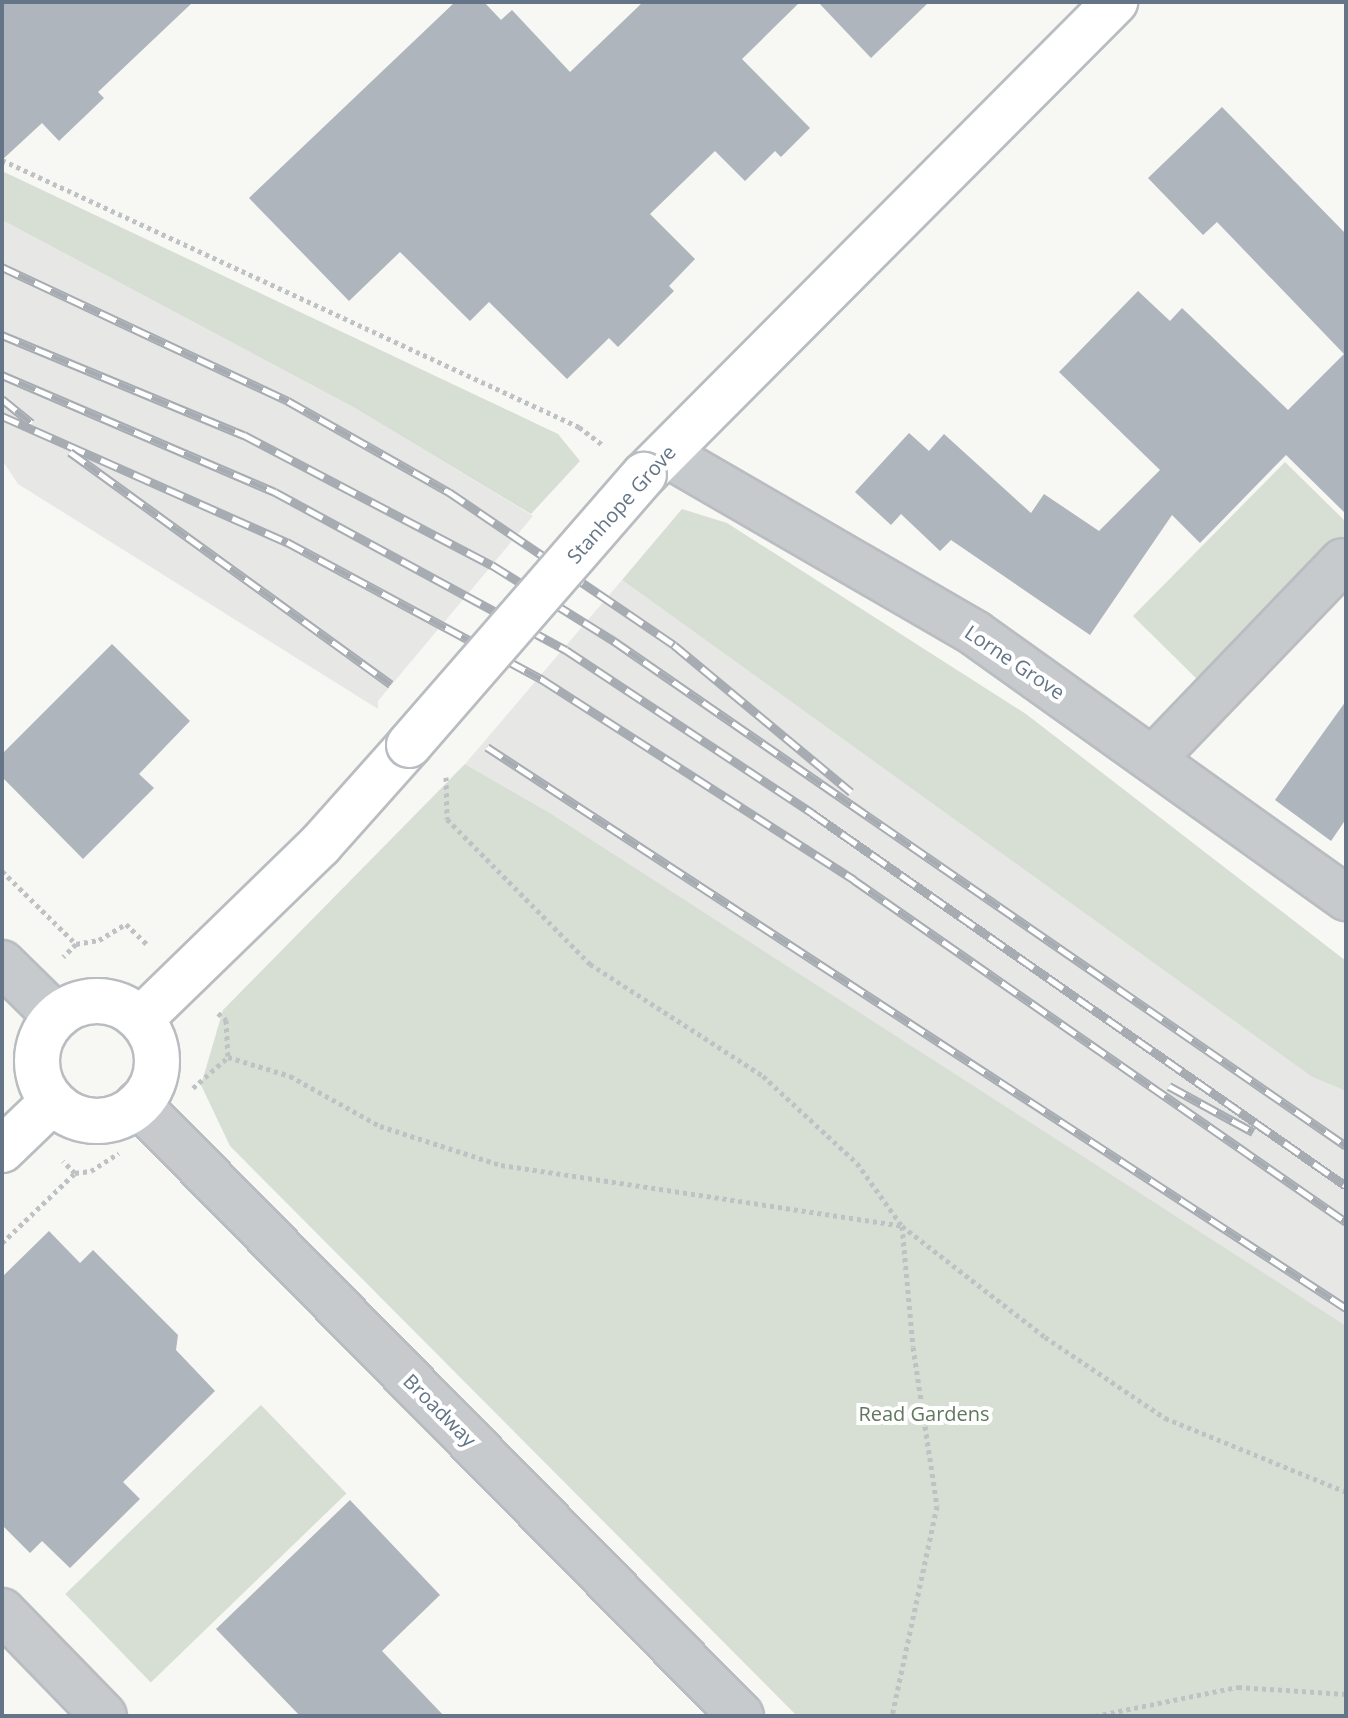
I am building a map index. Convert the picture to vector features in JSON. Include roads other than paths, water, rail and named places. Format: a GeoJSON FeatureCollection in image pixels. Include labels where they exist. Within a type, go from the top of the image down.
{"type":"FeatureCollection","features":[{"type":"Feature","properties":{"kind":"main road","name":"Stanhope Grove"},"geometry":{"type":"LineString","coordinates":[[141,1019],[320,845],[428,753],[655,464],[1115,2]]}},
{"type":"Feature","properties":{"kind":"main road"},"geometry":{"type":"LineString","coordinates":[[97,999],[120,1004],[141,1019],[156,1041],[159,1064],[138,1104],[123,1116],[103,1121],[82,1120],[52,1102],[40,1084],[36,1060],[41,1038],[56,1016],[97,999]]}},
{"type":"Feature","properties":{"kind":"main road"},"geometry":{"type":"LineString","coordinates":[[2,1150],[52,1102]]}},
{"type":"Feature","properties":{"kind":"street","name":"Lorne Grove"},"geometry":{"type":"LineString","coordinates":[[655,464],[976,634],[1346,898]]}},
{"type":"Feature","properties":{"kind":"street"},"geometry":{"type":"LineString","coordinates":[[1153,759],[1343,561]]}},
{"type":"Feature","properties":{"kind":"street"},"geometry":{"type":"LineString","coordinates":[[2,963],[56,1016]]}},
{"type":"Feature","properties":{"kind":"street","name":"Broadway"},"geometry":{"type":"LineString","coordinates":[[138,1104],[741,1716]]}},
{"type":"Feature","properties":{"kind":"street"},"geometry":{"type":"LineString","coordinates":[[2,1611],[104,1716]]}},
{"type":"Feature","properties":{"kind":"railway"},"geometry":{"type":"LineString","coordinates":[[2,267],[288,401],[449,492],[674,645],[851,792]]}},
{"type":"Feature","properties":{"kind":"railway"},"geometry":{"type":"LineString","coordinates":[[2,335],[244,435],[492,565],[614,641],[1346,1146]]}},
{"type":"Feature","properties":{"kind":"railway"},"geometry":{"type":"LineString","coordinates":[[2,375],[275,492],[566,650],[812,813],[1346,1186]]}},
{"type":"Feature","properties":{"kind":"railway"},"geometry":{"type":"LineString","coordinates":[[2,399],[32,423]]}},
{"type":"Feature","properties":{"kind":"railway"},"geometry":{"type":"LineString","coordinates":[[2,416],[287,542],[543,680],[854,880],[1346,1222]]}},
{"type":"Feature","properties":{"kind":"railway"},"geometry":{"type":"LineString","coordinates":[[70,452],[391,684]]}},
{"type":"Feature","properties":{"kind":"railway"},"geometry":{"type":"LineString","coordinates":[[487,747],[1346,1308]]}},
{"type":"Feature","properties":{"kind":"railway"},"geometry":{"type":"LineString","coordinates":[[1169,1086],[1253,1132]]}},
{"type":"Feature","properties":{"kind":"park label","name":"Read Gardens"},"geometry":{"type":"Point","coordinates":[924,1413]}}]}
